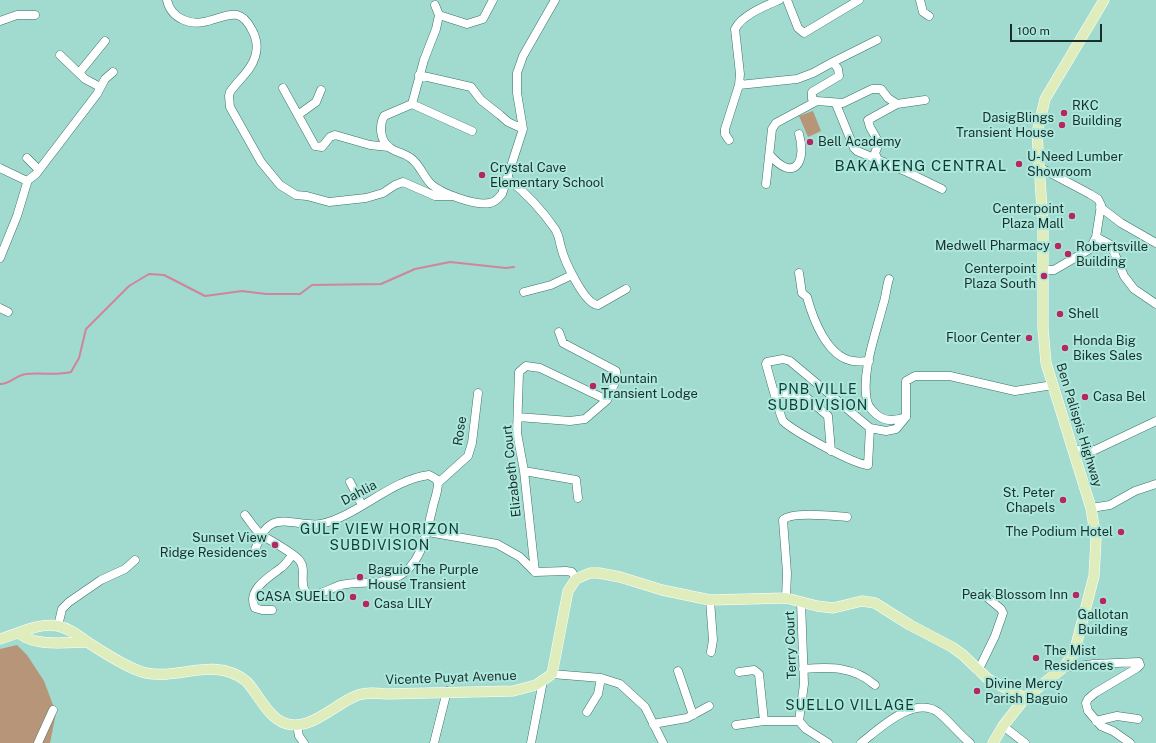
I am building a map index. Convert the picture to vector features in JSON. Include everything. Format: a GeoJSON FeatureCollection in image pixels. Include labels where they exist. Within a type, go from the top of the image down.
{"type":"FeatureCollection","features":[{"type":"Feature","properties":{"kind":"main road","name":"Ben Palispis Highway"},"geometry":{"type":"LineString","coordinates":[[993,743],[1003,726],[1026,698],[1063,668],[1076,649],[1094,576],[1096,539],[1091,508],[1075,450],[1053,385],[1045,353],[1037,133],[1045,99],[1104,0]]}},
{"type":"Feature","properties":{"kind":"main road"},"geometry":{"type":"LineString","coordinates":[[552,674],[565,601],[571,585],[576,579],[590,573],[608,574],[662,590],[710,600],[786,598],[833,608],[862,601],[875,603],[952,647],[963,655],[978,671],[995,683],[1026,698]]}},
{"type":"Feature","properties":{"kind":"main road"},"geometry":{"type":"LineString","coordinates":[[0,639],[20,634],[26,630],[38,627],[58,626],[71,630],[126,665],[144,673],[154,674],[205,669],[224,670],[240,676],[252,687],[277,719],[285,724],[297,725]]}},
{"type":"Feature","properties":{"kind":"main road"},"geometry":{"type":"LineString","coordinates":[[20,634],[25,638],[49,643],[88,642]]}},
{"type":"Feature","properties":{"kind":"main road","name":"Vicente Puyat Avenue"},"geometry":{"type":"LineString","coordinates":[[297,725],[315,720],[350,699],[364,694],[447,691],[513,691],[543,682],[552,674]]}},
{"type":"Feature","properties":{"kind":"street"},"geometry":{"type":"LineString","coordinates":[[167,0],[170,10],[175,16],[190,22],[210,21],[225,15],[236,15],[248,21],[255,35],[257,44],[255,56],[251,66],[230,92],[230,107],[261,162],[284,189],[296,195],[329,202],[370,198],[403,182],[435,196],[453,196]]}},
{"type":"Feature","properties":{"kind":"street"},"geometry":{"type":"LineString","coordinates":[[439,15],[467,24],[474,23],[483,18],[493,0]]}},
{"type":"Feature","properties":{"kind":"street"},"geometry":{"type":"LineString","coordinates":[[283,88],[315,146],[322,147],[330,137],[335,135],[389,147],[406,154],[414,160],[433,186],[453,196],[470,201],[491,203],[502,194],[523,129],[517,93],[517,73],[523,56],[555,0]]}},
{"type":"Feature","properties":{"kind":"street"},"geometry":{"type":"LineString","coordinates":[[729,140],[725,134],[725,128],[739,85],[740,74],[735,29],[737,24],[744,19],[779,0]]}},
{"type":"Feature","properties":{"kind":"street"},"geometry":{"type":"LineString","coordinates":[[786,0],[798,28],[804,33],[847,3],[858,0]]}},
{"type":"Feature","properties":{"kind":"street"},"geometry":{"type":"LineString","coordinates":[[920,0],[923,12],[929,16]]}},
{"type":"Feature","properties":{"kind":"street"},"geometry":{"type":"LineString","coordinates":[[412,104],[419,75],[436,29],[439,15],[435,5]]}},
{"type":"Feature","properties":{"kind":"street"},"geometry":{"type":"LineString","coordinates":[[1,22],[17,14],[35,15]]}},
{"type":"Feature","properties":{"kind":"street"},"geometry":{"type":"LineString","coordinates":[[739,85],[797,79],[813,73],[877,40]]}},
{"type":"Feature","properties":{"kind":"street"},"geometry":{"type":"LineString","coordinates":[[79,73],[105,41]]}},
{"type":"Feature","properties":{"kind":"street"},"geometry":{"type":"LineString","coordinates":[[60,55],[79,73],[100,87]]}},
{"type":"Feature","properties":{"kind":"street"},"geometry":{"type":"LineString","coordinates":[[833,62],[840,76],[812,92],[812,99],[836,104],[843,103],[872,89],[878,88],[897,104]]}},
{"type":"Feature","properties":{"kind":"street"},"geometry":{"type":"LineString","coordinates":[[27,180],[39,170],[97,94],[100,87],[113,72]]}},
{"type":"Feature","properties":{"kind":"street"},"geometry":{"type":"LineString","coordinates":[[419,75],[471,87],[481,100],[508,122],[523,129]]}},
{"type":"Feature","properties":{"kind":"street"},"geometry":{"type":"LineString","coordinates":[[298,115],[316,102],[322,90]]}},
{"type":"Feature","properties":{"kind":"street"},"geometry":{"type":"LineString","coordinates":[[878,160],[875,153],[879,143],[868,122],[873,116],[897,104],[924,100]]}},
{"type":"Feature","properties":{"kind":"street"},"geometry":{"type":"LineString","coordinates":[[766,184],[772,129],[774,125],[778,121],[817,101]]}},
{"type":"Feature","properties":{"kind":"street"},"geometry":{"type":"LineString","coordinates":[[389,147],[380,132],[384,116],[412,104],[472,131]]}},
{"type":"Feature","properties":{"kind":"street"},"geometry":{"type":"LineString","coordinates":[[836,104],[854,148],[860,154],[878,160],[942,189]]}},
{"type":"Feature","properties":{"kind":"street"},"geometry":{"type":"LineString","coordinates":[[770,155],[786,168],[795,167],[801,161],[802,156],[802,148],[798,134]]}},
{"type":"Feature","properties":{"kind":"street"},"geometry":{"type":"LineString","coordinates":[[27,158],[39,170]]}},
{"type":"Feature","properties":{"kind":"street"},"geometry":{"type":"LineString","coordinates":[[1039,167],[1098,199],[1100,207],[1096,237],[1090,249],[1054,270],[1043,270]]}},
{"type":"Feature","properties":{"kind":"street"},"geometry":{"type":"LineString","coordinates":[[0,168],[27,180]]}},
{"type":"Feature","properties":{"kind":"street"},"geometry":{"type":"LineString","coordinates":[[507,178],[533,202],[556,231],[572,275],[590,302],[594,304],[602,303],[626,289]]}},
{"type":"Feature","properties":{"kind":"street"},"geometry":{"type":"LineString","coordinates":[[0,258],[18,216],[27,187],[27,180]]}},
{"type":"Feature","properties":{"kind":"street"},"geometry":{"type":"LineString","coordinates":[[1100,207],[1121,223],[1156,243]]}},
{"type":"Feature","properties":{"kind":"street"},"geometry":{"type":"LineString","coordinates":[[1096,237],[1111,245],[1124,276],[1134,289],[1156,304]]}},
{"type":"Feature","properties":{"kind":"street"},"geometry":{"type":"LineString","coordinates":[[799,273],[802,293],[807,297],[825,342],[839,354],[852,361],[869,361]]}},
{"type":"Feature","properties":{"kind":"street"},"geometry":{"type":"LineString","coordinates":[[524,292],[551,285],[572,275]]}},
{"type":"Feature","properties":{"kind":"street"},"geometry":{"type":"LineString","coordinates":[[889,278],[884,294],[884,303],[872,342],[866,385],[868,405],[882,418],[891,420],[906,417]]}},
{"type":"Feature","properties":{"kind":"street"},"geometry":{"type":"LineString","coordinates":[[0,308],[8,312]]}},
{"type":"Feature","properties":{"kind":"street"},"geometry":{"type":"LineString","coordinates":[[518,417],[519,372],[526,366],[540,368],[607,400],[617,378],[616,371],[563,344],[559,332]]}},
{"type":"Feature","properties":{"kind":"street"},"geometry":{"type":"LineString","coordinates":[[870,428],[868,465],[861,465],[831,451],[783,420],[766,362],[778,360],[790,361],[870,428],[886,431],[896,429],[906,417],[906,381],[915,376],[950,376],[1015,391],[1053,385]]}},
{"type":"Feature","properties":{"kind":"street"},"geometry":{"type":"LineString","coordinates":[[775,392],[806,397],[828,416],[831,451]]}},
{"type":"Feature","properties":{"kind":"street","name":"Rose"},"geometry":{"type":"LineString","coordinates":[[438,482],[468,456],[472,443],[478,394]]}},
{"type":"Feature","properties":{"kind":"street","name":"Elizabeth Court"},"geometry":{"type":"LineString","coordinates":[[535,572],[524,472],[517,433],[518,417],[578,421],[585,419],[607,400]]}},
{"type":"Feature","properties":{"kind":"street"},"geometry":{"type":"LineString","coordinates":[[1075,450],[1095,450],[1156,421]]}},
{"type":"Feature","properties":{"kind":"street"},"geometry":{"type":"LineString","coordinates":[[524,472],[576,480],[578,498]]}},
{"type":"Feature","properties":{"kind":"street","name":"Dahlia"},"geometry":{"type":"LineString","coordinates":[[254,552],[261,535],[276,522],[320,525],[420,476],[432,476],[438,482]]}},
{"type":"Feature","properties":{"kind":"street"},"geometry":{"type":"LineString","coordinates":[[350,482],[362,505]]}},
{"type":"Feature","properties":{"kind":"street"},"geometry":{"type":"LineString","coordinates":[[245,515],[261,535],[300,561],[303,569],[303,586],[306,592],[316,595],[340,585],[396,578],[408,569],[415,559],[428,532],[438,482]]}},
{"type":"Feature","properties":{"kind":"street"},"geometry":{"type":"LineString","coordinates":[[1091,508],[1110,505],[1135,491],[1156,484]]}},
{"type":"Feature","properties":{"kind":"street"},"geometry":{"type":"LineString","coordinates":[[786,598],[787,573],[783,520],[790,516],[820,515],[847,517]]}},
{"type":"Feature","properties":{"kind":"street"},"geometry":{"type":"LineString","coordinates":[[428,532],[497,544],[520,557],[535,572],[566,570],[572,572],[576,579]]}},
{"type":"Feature","properties":{"kind":"street"},"geometry":{"type":"LineString","coordinates":[[272,610],[255,608],[253,602],[254,593],[261,584],[284,566],[292,555]]}},
{"type":"Feature","properties":{"kind":"street"},"geometry":{"type":"LineString","coordinates":[[58,626],[62,609],[69,602],[101,580],[125,569],[135,560]]}},
{"type":"Feature","properties":{"kind":"street"},"geometry":{"type":"LineString","coordinates":[[978,671],[990,649],[1004,613],[983,594]]}},
{"type":"Feature","properties":{"kind":"street"},"geometry":{"type":"LineString","coordinates":[[710,600],[713,640],[711,652]]}},
{"type":"Feature","properties":{"kind":"street","name":"Terry Court"},"geometry":{"type":"LineString","coordinates":[[799,721],[804,684],[801,602]]}},
{"type":"Feature","properties":{"kind":"street"},"geometry":{"type":"LineString","coordinates":[[1063,668],[1134,661],[1140,663],[1137,668],[1088,699],[1088,711],[1096,721],[1101,726],[1113,731],[1130,743]]}},
{"type":"Feature","properties":{"kind":"street"},"geometry":{"type":"LineString","coordinates":[[803,669],[833,668],[853,671],[875,686]]}},
{"type":"Feature","properties":{"kind":"street"},"geometry":{"type":"LineString","coordinates":[[739,672],[754,670],[759,674],[764,721]]}},
{"type":"Feature","properties":{"kind":"street"},"geometry":{"type":"LineString","coordinates":[[678,671],[693,715]]}},
{"type":"Feature","properties":{"kind":"street"},"geometry":{"type":"LineString","coordinates":[[552,674],[601,678],[620,684],[645,707],[662,743]]}},
{"type":"Feature","properties":{"kind":"street"},"geometry":{"type":"LineString","coordinates":[[587,712],[598,694],[601,678]]}},
{"type":"Feature","properties":{"kind":"street"},"geometry":{"type":"LineString","coordinates":[[531,743],[543,682]]}},
{"type":"Feature","properties":{"kind":"street"},"geometry":{"type":"LineString","coordinates":[[434,743],[447,691]]}},
{"type":"Feature","properties":{"kind":"street"},"geometry":{"type":"LineString","coordinates":[[653,724],[681,719],[693,715],[709,706]]}},
{"type":"Feature","properties":{"kind":"street"},"geometry":{"type":"LineString","coordinates":[[861,743],[900,715],[922,707],[938,713],[970,743]]}},
{"type":"Feature","properties":{"kind":"street"},"geometry":{"type":"LineString","coordinates":[[38,743],[52,710]]}},
{"type":"Feature","properties":{"kind":"street"},"geometry":{"type":"LineString","coordinates":[[1096,721],[1117,716],[1138,719]]}},
{"type":"Feature","properties":{"kind":"street"},"geometry":{"type":"LineString","coordinates":[[736,725],[764,721],[799,721],[806,729],[828,743]]}},
{"type":"Feature","properties":{"kind":"street"},"geometry":{"type":"LineString","coordinates":[[297,725],[299,736],[304,743]]}},
{"type":"Feature","properties":{"kind":"street"},"geometry":{"type":"LineString","coordinates":[[1003,726],[1025,743]]}},
{"type":"Feature","properties":{"kind":"shaded area"},"geometry":{"type":"Polygon","coordinates":[[[813,111],[821,131],[808,137],[799,116],[813,111]]]}},
{"type":"Feature","properties":{"kind":"shaded area"},"geometry":{"type":"Polygon","coordinates":[[[17,645],[27,655],[44,681],[56,713],[50,743],[0,743],[0,649],[17,645]]]}},
{"type":"Feature","properties":{"kind":"waterway"},"geometry":{"type":"LineString","coordinates":[[0,384],[7,383],[26,374],[59,374],[71,372],[79,358],[86,329],[129,286],[149,274],[164,275],[205,296],[242,291],[266,294],[300,294],[312,285],[381,284],[415,269],[450,262],[506,268],[514,267]]}},
{"type":"Feature","properties":{"kind":"place","name":"RKC Building"},"geometry":{"type":"Point","coordinates":[1064,113]}},
{"type":"Feature","properties":{"kind":"place","name":"DasigBlings Transient House"},"geometry":{"type":"Point","coordinates":[1062,125]}},
{"type":"Feature","properties":{"kind":"place","name":"Bell Academy"},"geometry":{"type":"Point","coordinates":[810,142]}},
{"type":"Feature","properties":{"kind":"place","name":"U-Need Lumber Showroom"},"geometry":{"type":"Point","coordinates":[1019,164]}},
{"type":"Feature","properties":{"kind":"place","name":"Crystal Cave Elementary School"},"geometry":{"type":"Point","coordinates":[482,175]}},
{"type":"Feature","properties":{"kind":"place","name":"Centerpoint Plaza Mall"},"geometry":{"type":"Point","coordinates":[1072,216]}},
{"type":"Feature","properties":{"kind":"place","name":"Medwell Pharmacy"},"geometry":{"type":"Point","coordinates":[1058,246]}},
{"type":"Feature","properties":{"kind":"place","name":"Robertsville Building"},"geometry":{"type":"Point","coordinates":[1068,254]}},
{"type":"Feature","properties":{"kind":"place","name":"Centerpoint Plaza South"},"geometry":{"type":"Point","coordinates":[1044,276]}},
{"type":"Feature","properties":{"kind":"place","name":"Shell"},"geometry":{"type":"Point","coordinates":[1060,314]}},
{"type":"Feature","properties":{"kind":"place","name":"Floor Center"},"geometry":{"type":"Point","coordinates":[1029,338]}},
{"type":"Feature","properties":{"kind":"place","name":"Honda Big Bikes Sales"},"geometry":{"type":"Point","coordinates":[1065,348]}},
{"type":"Feature","properties":{"kind":"place","name":"Mountain Transient Lodge"},"geometry":{"type":"Point","coordinates":[593,386]}},
{"type":"Feature","properties":{"kind":"place","name":"Casa Bel"},"geometry":{"type":"Point","coordinates":[1085,397]}},
{"type":"Feature","properties":{"kind":"place","name":"St. Peter Chapels"},"geometry":{"type":"Point","coordinates":[1063,500]}},
{"type":"Feature","properties":{"kind":"place","name":"The Podium Hotel"},"geometry":{"type":"Point","coordinates":[1121,532]}},
{"type":"Feature","properties":{"kind":"place","name":"Sunset View Ridge Residences"},"geometry":{"type":"Point","coordinates":[275,545]}},
{"type":"Feature","properties":{"kind":"place","name":"Baguio The Purple House Transient"},"geometry":{"type":"Point","coordinates":[360,577]}},
{"type":"Feature","properties":{"kind":"place","name":"Peak Blossom Inn"},"geometry":{"type":"Point","coordinates":[1076,595]}},
{"type":"Feature","properties":{"kind":"place","name":"CASA SUELLO"},"geometry":{"type":"Point","coordinates":[353,597]}},
{"type":"Feature","properties":{"kind":"place","name":"Gallotan Building"},"geometry":{"type":"Point","coordinates":[1103,601]}},
{"type":"Feature","properties":{"kind":"place","name":"Casa LILY"},"geometry":{"type":"Point","coordinates":[366,604]}},
{"type":"Feature","properties":{"kind":"place","name":"The Mist Residences"},"geometry":{"type":"Point","coordinates":[1036,658]}},
{"type":"Feature","properties":{"kind":"place","name":"Divine Mercy Parish Baguio"},"geometry":{"type":"Point","coordinates":[977,691]}},
{"type":"Feature","properties":{"kind":"district","name":"BAKAKENG CENTRAL"},"geometry":{"type":"Point","coordinates":[921,166]}},
{"type":"Feature","properties":{"kind":"district","name":"PNB VILLE SUBDIVISION"},"geometry":{"type":"Point","coordinates":[818,398]}},
{"type":"Feature","properties":{"kind":"district","name":"GULF VIEW HORIZON SUBDIVISION"},"geometry":{"type":"Point","coordinates":[380,538]}},
{"type":"Feature","properties":{"kind":"district","name":"SUELLO VILLAGE"},"geometry":{"type":"Point","coordinates":[850,706]}}]}
